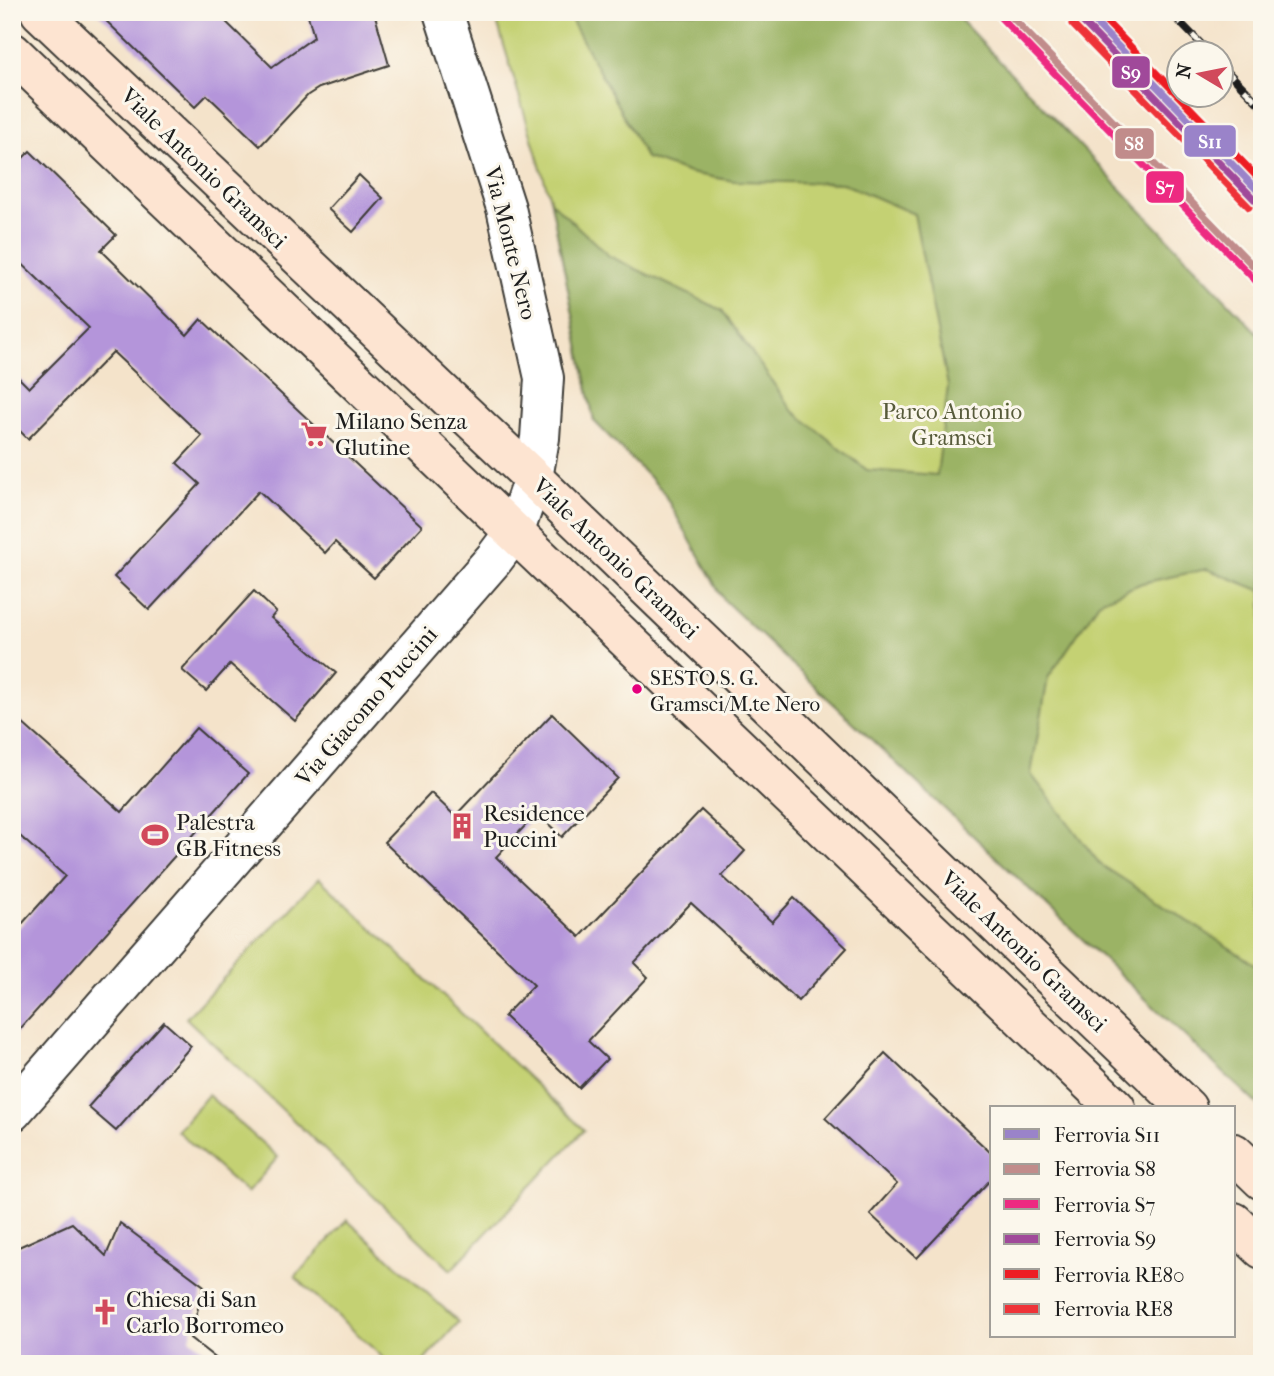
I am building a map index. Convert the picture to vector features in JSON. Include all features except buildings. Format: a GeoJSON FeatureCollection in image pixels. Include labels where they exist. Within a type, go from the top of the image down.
{"type":"FeatureCollection","features":[{"type":"Feature","properties":{"kind":"main road","name":"Viale Antonio Gramsci"},"geometry":{"type":"LineString","coordinates":[[40,12],[533,478],[1185,1106]]}},
{"type":"Feature","properties":{"kind":"main road","name":"Viale Antonio Gramsci"},"geometry":{"type":"LineString","coordinates":[[12,52],[1114,1106]]}},
{"type":"Feature","properties":{"kind":"main road"},"geometry":{"type":"LineString","coordinates":[[1236,1155],[1262,1180]]}},
{"type":"Feature","properties":{"kind":"main road"},"geometry":{"type":"LineString","coordinates":[[1236,1224],[1262,1249]]}},
{"type":"Feature","properties":{"kind":"street","name":"Via Monte Nero"},"geometry":{"type":"LineString","coordinates":[[443,12],[506,208],[544,379],[540,438],[533,478]]}},
{"type":"Feature","properties":{"kind":"street","name":"Via Giacomo Puccini"},"geometry":{"type":"LineString","coordinates":[[12,1112],[494,559],[515,531],[533,478]]}},
{"type":"Feature","properties":{"kind":"green space","name":"Parco Antonio Gramsci"},"geometry":{"type":"Polygon","coordinates":[[[494,12],[953,12],[1262,338],[1262,1109],[724,600],[662,490],[594,421],[551,202],[494,12]]]}},
{"type":"Feature","properties":{"kind":"green space","name":"Parco Antonio Gramsci"},"geometry":{"type":"Polygon","coordinates":[[[567,12],[953,12],[1262,338],[1262,591],[1207,569],[1142,583],[1100,601],[1048,678],[1031,774],[1100,864],[1262,969],[1262,1109],[724,600],[662,490],[594,421],[551,202],[609,256],[722,310],[792,410],[867,470],[937,475],[948,386],[914,214],[842,183],[734,181],[689,173],[646,158],[567,12]]]}},
{"type":"Feature","properties":{"kind":"green space"},"geometry":{"type":"Polygon","coordinates":[[[319,878],[584,1130],[451,1270],[186,1018],[319,878]]]}},
{"type":"Feature","properties":{"kind":"green space"},"geometry":{"type":"Polygon","coordinates":[[[208,1095],[278,1157],[247,1193],[177,1131],[208,1095]]]}},
{"type":"Feature","properties":{"kind":"green space"},"geometry":{"type":"Polygon","coordinates":[[[347,1220],[459,1322],[421,1364],[390,1364],[295,1277],[347,1220]]]}},
{"type":"Feature","properties":{"kind":"railway"},"geometry":{"type":"LineString","coordinates":[[1170,12],[1195,38]]}},
{"type":"Feature","properties":{"kind":"railway"},"geometry":{"type":"LineString","coordinates":[[1236,80],[1262,107]]}},
{"type":"Feature","properties":{"kind":"rail line","name":"S8"},"geometry":{"type":"LineString","coordinates":[[1007,12],[1262,275]]}},
{"type":"Feature","properties":{"kind":"rail line","name":"S11"},"geometry":{"type":"LineString","coordinates":[[1085,12],[1262,195]]}},
{"type":"Feature","properties":{"kind":"rail line","name":"RE80"},"geometry":{"type":"LineString","coordinates":[[1097,12],[1262,182]]}},
{"type":"Feature","properties":{"kind":"rail line","name":"S7"},"geometry":{"type":"LineString","coordinates":[[1001,18],[1256,281]]}},
{"type":"Feature","properties":{"kind":"rail line","name":"S9"},"geometry":{"type":"LineString","coordinates":[[1079,18],[1256,201]]}},
{"type":"Feature","properties":{"kind":"rail line","name":"RE8"},"geometry":{"type":"LineString","coordinates":[[1072,24],[1249,207]]}},
{"type":"Feature","properties":{"kind":"place","name":"Milano Senza Glutine"},"geometry":{"type":"Point","coordinates":[314,434]}},
{"type":"Feature","properties":{"kind":"place","name":"SESTO S. G. Gramsci/M.te Nero"},"geometry":{"type":"Point","coordinates":[637,689]}},
{"type":"Feature","properties":{"kind":"place","name":"Residence Puccini"},"geometry":{"type":"Point","coordinates":[462,826]}},
{"type":"Feature","properties":{"kind":"place","name":"Palestra GB Fitness"},"geometry":{"type":"Point","coordinates":[155,835]}},
{"type":"Feature","properties":{"kind":"place","name":"Chiesa di San Carlo Borromeo"},"geometry":{"type":"Point","coordinates":[105,1312]}}]}
